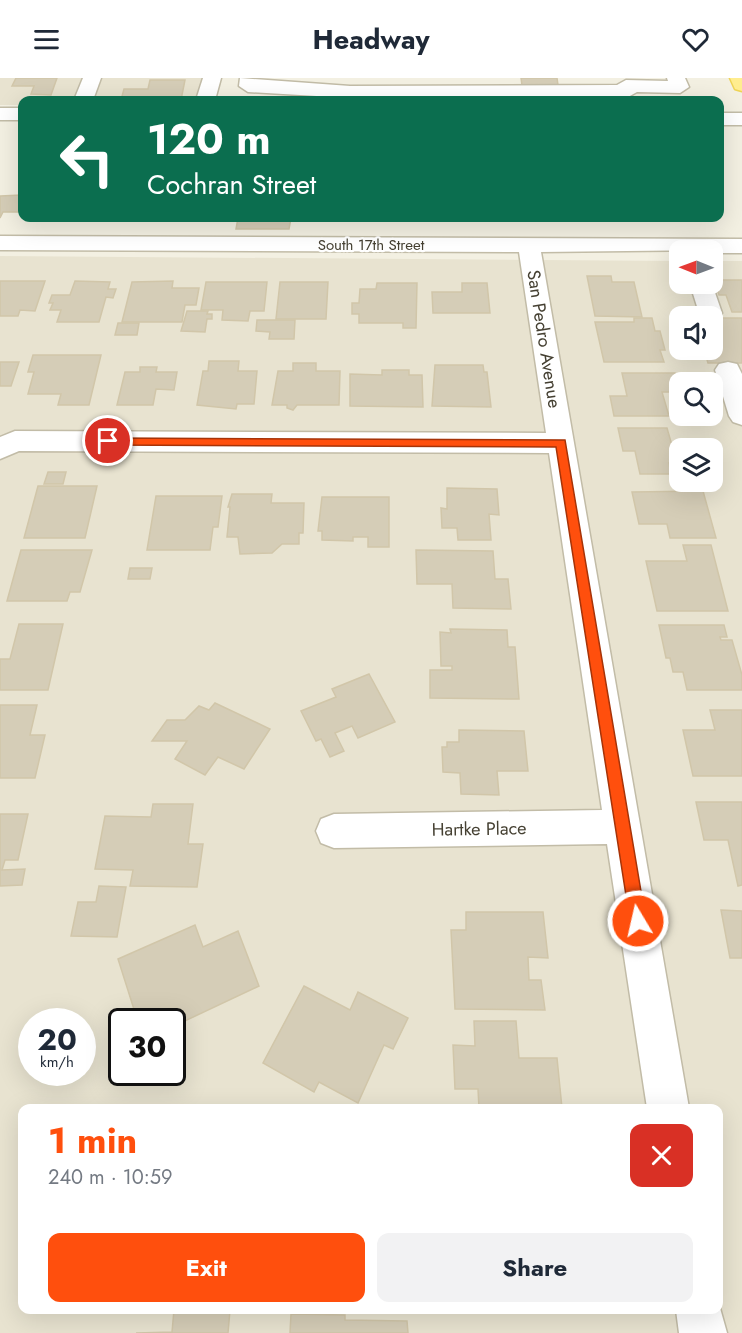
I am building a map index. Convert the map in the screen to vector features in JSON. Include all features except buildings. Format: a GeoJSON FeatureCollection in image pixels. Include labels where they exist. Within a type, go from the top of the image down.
{"type":"FeatureCollection","features":[{"type":"Feature","properties":{"kind":"main road"},"geometry":{"type":"LineString","coordinates":[[739,78],[742,85]]}},
{"type":"Feature","properties":{"kind":"street"},"geometry":{"type":"LineString","coordinates":[[85,96],[92,78]]}},
{"type":"Feature","properties":{"kind":"street"},"geometry":{"type":"LineString","coordinates":[[207,96],[212,78]]}},
{"type":"Feature","properties":{"kind":"street"},"geometry":{"type":"LineString","coordinates":[[249,78],[248,86],[306,84],[350,96],[680,87],[676,78]]}},
{"type":"Feature","properties":{"kind":"street"},"geometry":{"type":"LineString","coordinates":[[0,114],[18,114]]}},
{"type":"Feature","properties":{"kind":"street"},"geometry":{"type":"LineString","coordinates":[[724,119],[742,119]]}},
{"type":"Feature","properties":{"kind":"street","name":"South 17th Street"},"geometry":{"type":"LineString","coordinates":[[0,243],[669,248]]}},
{"type":"Feature","properties":{"kind":"street","name":"San Pedro Avenue"},"geometry":{"type":"LineString","coordinates":[[529,246],[667,1104]]}},
{"type":"Feature","properties":{"kind":"street","name":"South 17th Street"},"geometry":{"type":"LineString","coordinates":[[723,247],[742,246]]}},
{"type":"Feature","properties":{"kind":"street"},"geometry":{"type":"LineString","coordinates":[[728,370],[742,416]]}},
{"type":"Feature","properties":{"kind":"street"},"geometry":{"type":"LineString","coordinates":[[0,449],[15,441],[561,443]]}},
{"type":"Feature","properties":{"kind":"street","name":"Hartke Place"},"geometry":{"type":"LineString","coordinates":[[334,831],[623,827]]}},
{"type":"Feature","properties":{"kind":"street"},"geometry":{"type":"LineString","coordinates":[[700,1314],[703,1333]]}},
{"type":"Feature","properties":{"kind":"shaded area"},"geometry":{"type":"Polygon","coordinates":[[[0,78],[207,78],[202,96],[18,96],[18,105],[0,105],[0,78]]]}},
{"type":"Feature","properties":{"kind":"shaded area"},"geometry":{"type":"Polygon","coordinates":[[[0,256],[669,261],[669,294],[723,294],[723,261],[742,261],[742,1333],[0,1333],[0,256]]]}},
{"type":"Feature","properties":{"kind":"route"},"geometry":{"type":"LineString","coordinates":[[108,441],[561,443],[638,921]]}}]}
